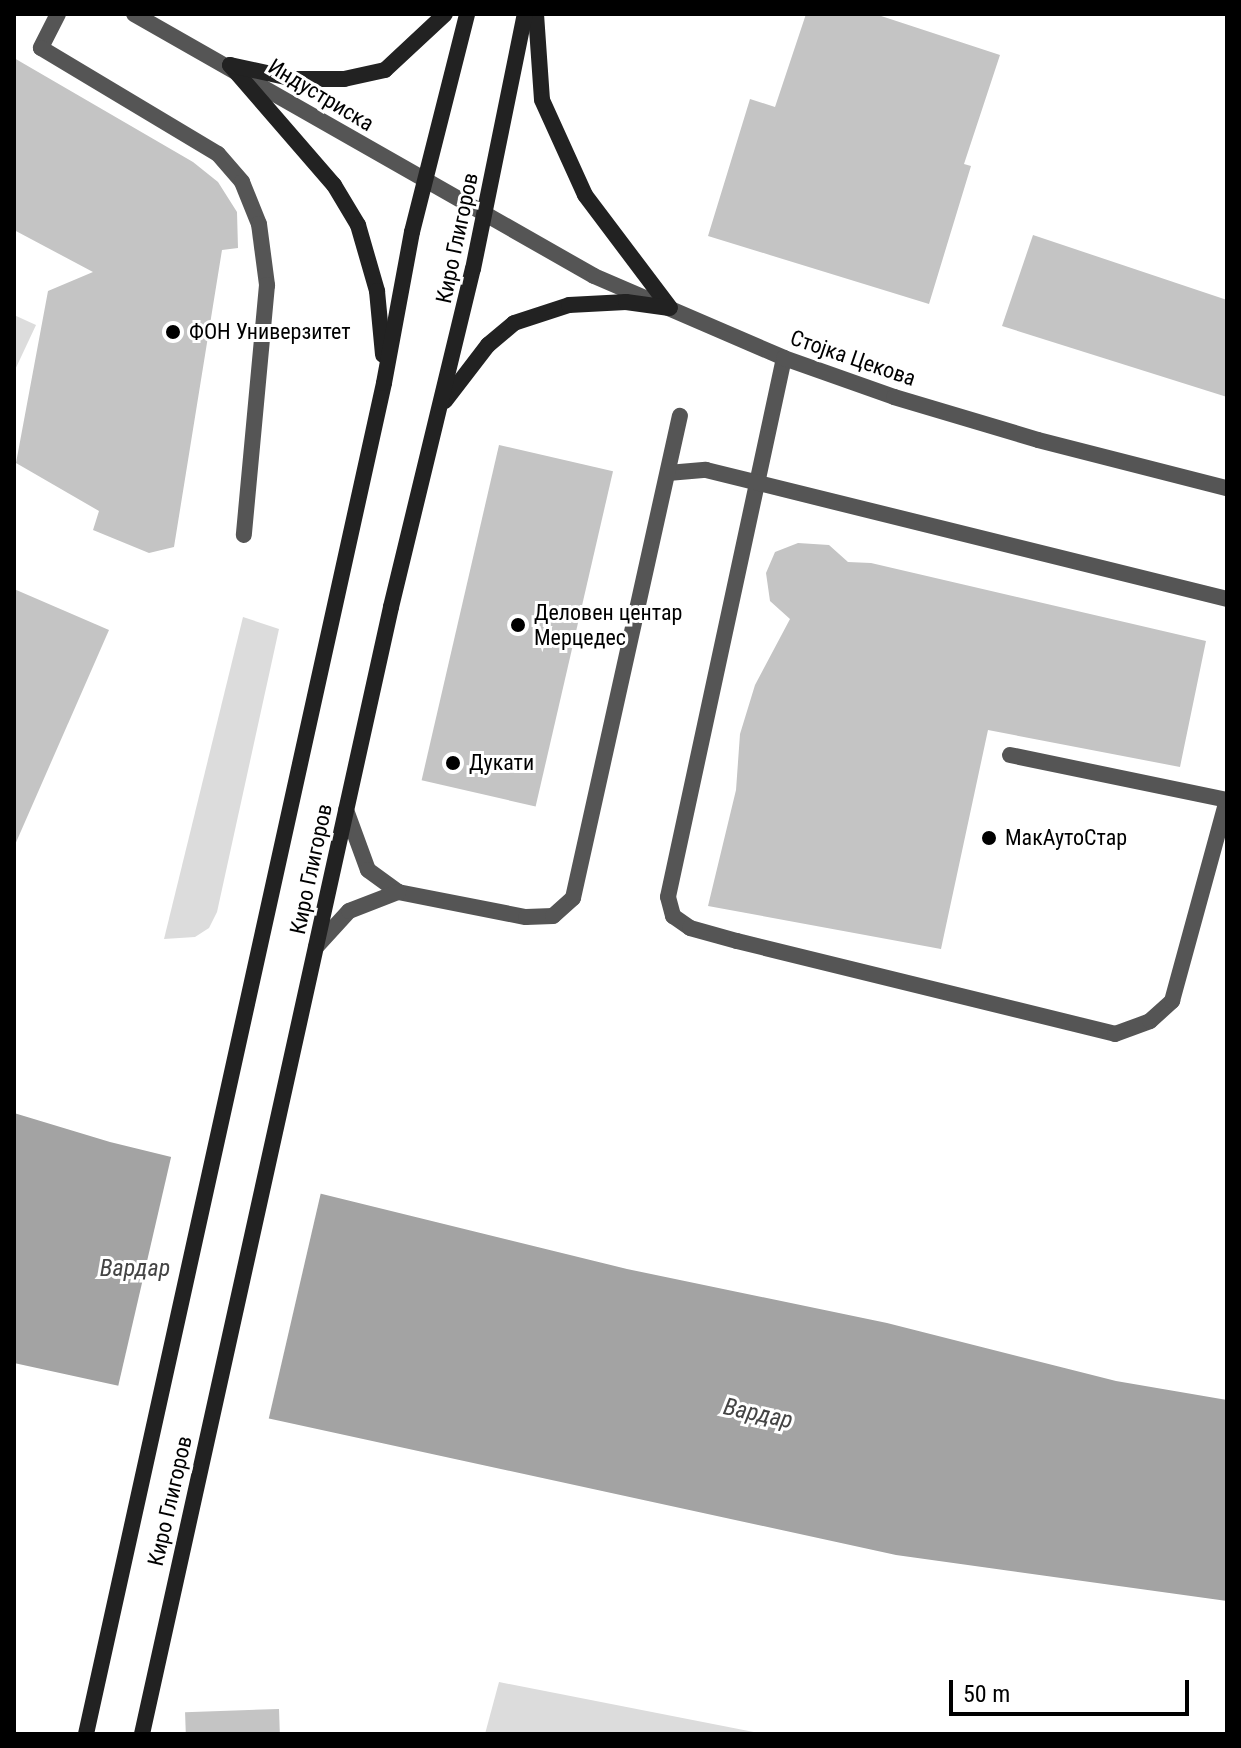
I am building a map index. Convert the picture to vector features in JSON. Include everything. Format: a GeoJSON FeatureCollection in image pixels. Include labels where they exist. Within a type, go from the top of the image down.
{"type":"FeatureCollection","features":[{"type":"Feature","properties":{"kind":"street"},"geometry":{"type":"LineString","coordinates":[[58,14],[41,48],[218,154],[242,182],[259,224],[267,285],[244,535]]}},
{"type":"Feature","properties":{"kind":"street"},"geometry":{"type":"LineString","coordinates":[[230,65],[295,79],[344,79],[385,70],[445,14]]}},
{"type":"Feature","properties":{"kind":"street","name":"Киро Глигоров"},"geometry":{"type":"LineString","coordinates":[[86,1734],[106,1624],[384,383],[425,179],[467,14]]}},
{"type":"Feature","properties":{"kind":"street","name":"Киро Глигоров"},"geometry":{"type":"LineString","coordinates":[[142,1734],[346,810],[485,215],[525,14]]}},
{"type":"Feature","properties":{"kind":"street"},"geometry":{"type":"LineString","coordinates":[[536,14],[542,100],[585,195],[670,308]]}},
{"type":"Feature","properties":{"kind":"street","name":"Индустриска"},"geometry":{"type":"LineString","coordinates":[[142,16],[485,215]]}},
{"type":"Feature","properties":{"kind":"street"},"geometry":{"type":"LineString","coordinates":[[230,65],[334,185],[358,225],[377,291],[384,383]]}},
{"type":"Feature","properties":{"kind":"street","name":"Стојка Цекова"},"geometry":{"type":"LineString","coordinates":[[485,215],[594,276],[784,358],[1038,440],[1227,488]]}},
{"type":"Feature","properties":{"kind":"street"},"geometry":{"type":"LineString","coordinates":[[441,405],[488,345],[514,323],[569,305],[626,302],[670,308]]}},
{"type":"Feature","properties":{"kind":"street"},"geometry":{"type":"LineString","coordinates":[[784,358],[668,897],[673,916],[690,928],[1115,1034],[1150,1021],[1172,1001],[1227,800],[1010,755]]}},
{"type":"Feature","properties":{"kind":"street"},"geometry":{"type":"LineString","coordinates":[[346,810],[368,870],[398,892],[526,917],[553,916],[573,898],[680,416]]}},
{"type":"Feature","properties":{"kind":"street"},"geometry":{"type":"LineString","coordinates":[[668,473],[706,470],[1227,599]]}},
{"type":"Feature","properties":{"kind":"street"},"geometry":{"type":"LineString","coordinates":[[316,947],[349,911],[398,892]]}},
{"type":"Feature","properties":{"kind":"shaded area"},"geometry":{"type":"Polygon","coordinates":[[[14,315],[36,325],[14,372],[14,315]]]}},
{"type":"Feature","properties":{"kind":"shaded area"},"geometry":{"type":"Polygon","coordinates":[[[243,617],[279,629],[217,912],[209,928],[195,937],[164,939],[243,617]]]}},
{"type":"Feature","properties":{"kind":"shaded area"},"geometry":{"type":"Polygon","coordinates":[[[499,1682],[764,1734],[485,1734],[499,1682]]]}},
{"type":"Feature","properties":{"kind":"water","name":"Вардар"},"geometry":{"type":"Polygon","coordinates":[[[14,1113],[110,1142],[627,1269],[887,1323],[1116,1381],[1227,1400],[1227,1601],[896,1555],[14,1363],[14,1113]]]}},
{"type":"Feature","properties":{"kind":"pier"},"geometry":{"type":"Polygon","coordinates":[[[172,1153],[322,1188],[267,1424],[117,1390],[172,1153]]]}},
{"type":"Feature","properties":{"kind":"building"},"geometry":{"type":"Polygon","coordinates":[[[806,14],[875,14],[1000,55],[964,164],[971,166],[929,304],[708,236],[750,99],[775,107],[806,14]]]}},
{"type":"Feature","properties":{"kind":"building"},"geometry":{"type":"Polygon","coordinates":[[[14,58],[193,162],[218,182],[237,212],[238,248],[222,250],[174,547],[149,553],[93,530],[99,511],[16,463],[48,291],[93,272],[14,230],[14,58]]]}},
{"type":"Feature","properties":{"kind":"building"},"geometry":{"type":"Polygon","coordinates":[[[1033,235],[1227,300],[1227,397],[1002,326],[1033,235]]]}},
{"type":"Feature","properties":{"kind":"building","name":"Деловен центар Мерцедес"},"geometry":{"type":"Polygon","coordinates":[[[499,445],[613,471],[536,807],[422,780],[499,445]]]}},
{"type":"Feature","properties":{"kind":"building"},"geometry":{"type":"Polygon","coordinates":[[[798,543],[829,545],[848,562],[871,563],[1206,641],[1180,767],[988,730],[941,949],[708,906],[736,790],[740,734],[755,685],[790,619],[770,601],[766,573],[775,552],[798,543]]]}},
{"type":"Feature","properties":{"kind":"building"},"geometry":{"type":"Polygon","coordinates":[[[14,589],[109,630],[14,847],[14,589]]]}},
{"type":"Feature","properties":{"kind":"building"},"geometry":{"type":"Polygon","coordinates":[[[279,1709],[280,1734],[186,1734],[185,1712],[279,1709]]]}},
{"type":"Feature","properties":{"kind":"place","name":"ФОН Универзитет"},"geometry":{"type":"Point","coordinates":[173,332]}},
{"type":"Feature","properties":{"kind":"place","name":"Деловен центар Мерцедес"},"geometry":{"type":"Point","coordinates":[518,625]}},
{"type":"Feature","properties":{"kind":"place","name":"Дукати"},"geometry":{"type":"Point","coordinates":[453,763]}},
{"type":"Feature","properties":{"kind":"place","name":"МакАутоСтар"},"geometry":{"type":"Point","coordinates":[989,838]}}]}
